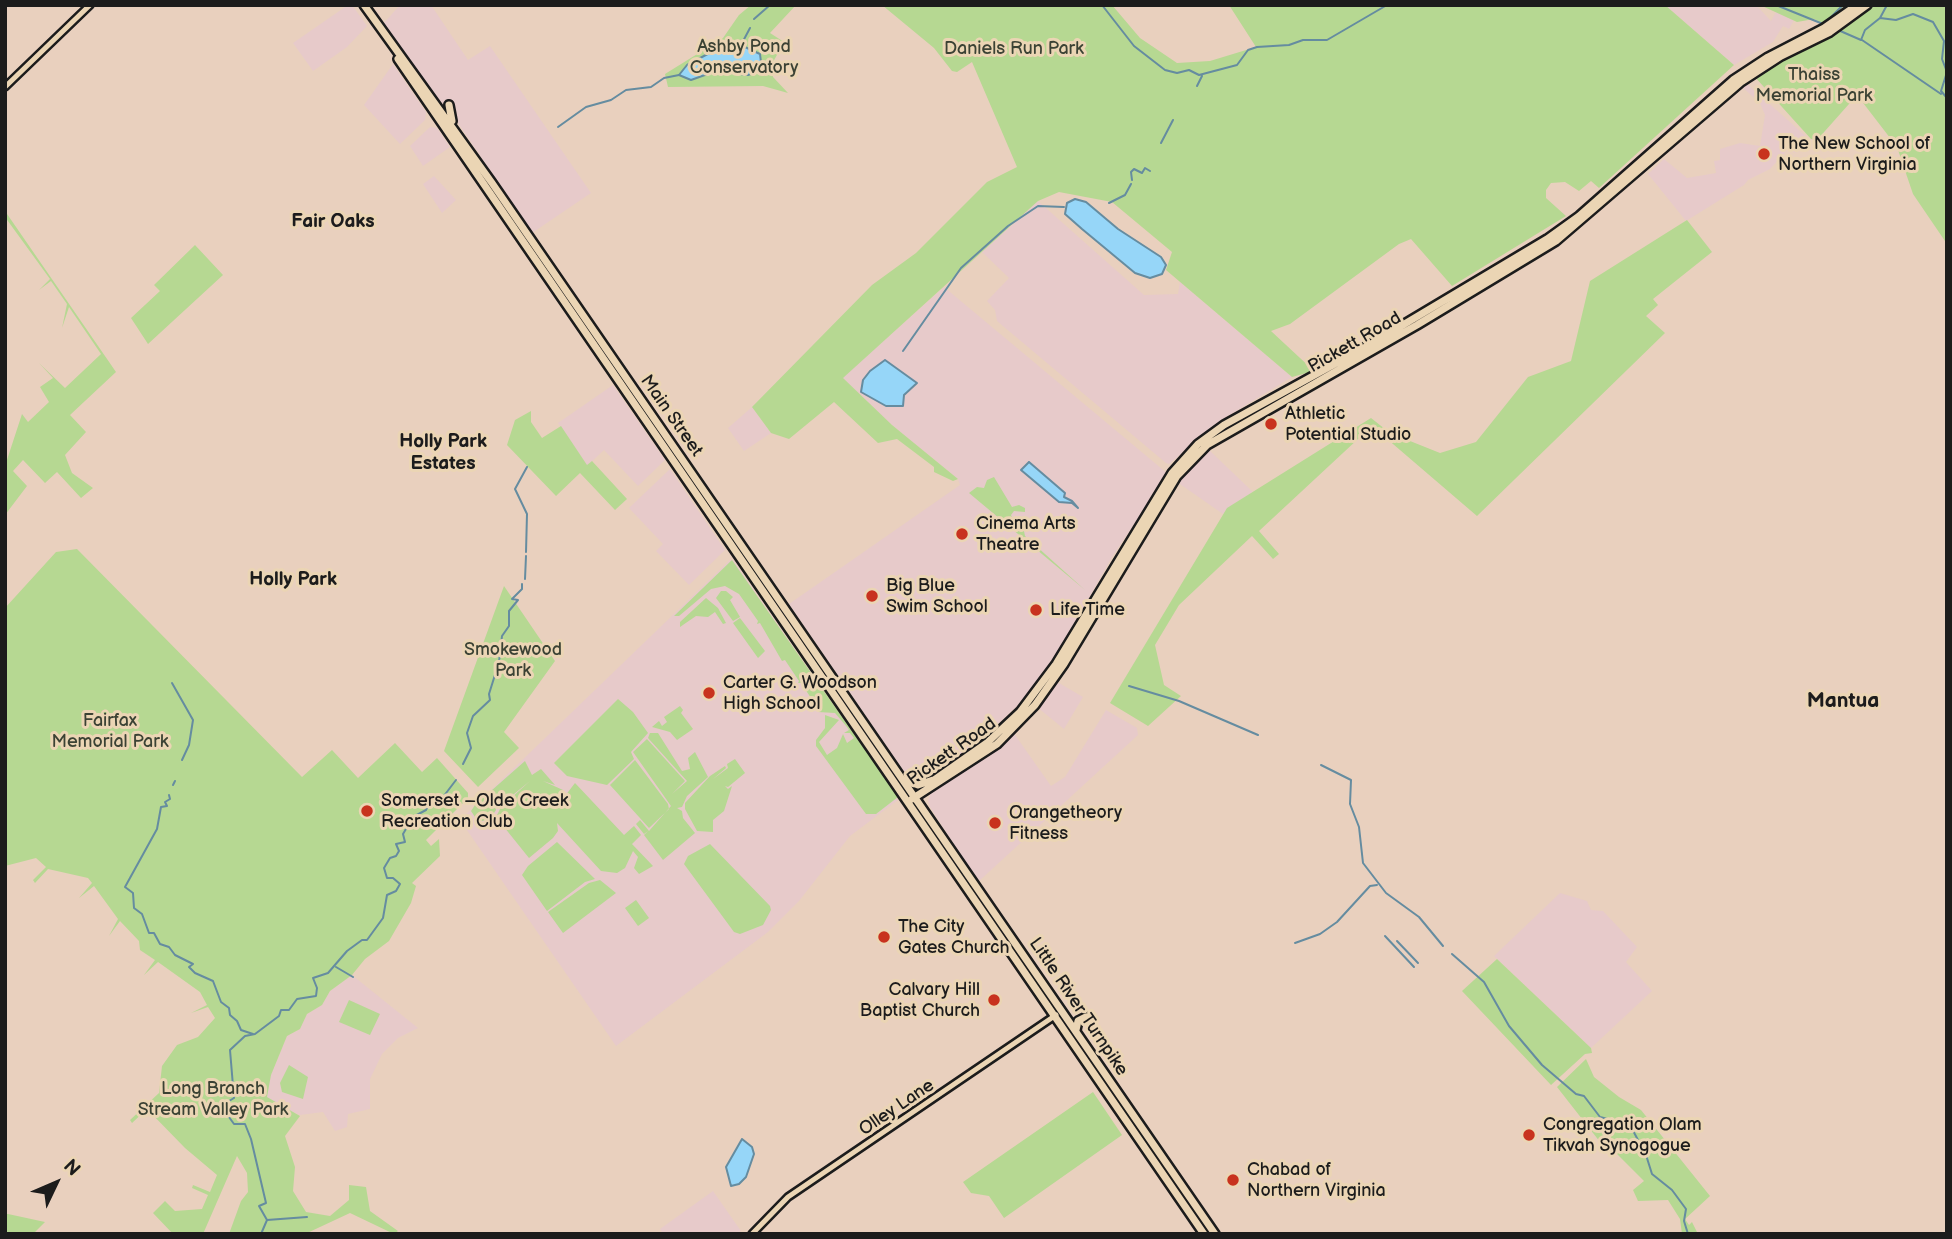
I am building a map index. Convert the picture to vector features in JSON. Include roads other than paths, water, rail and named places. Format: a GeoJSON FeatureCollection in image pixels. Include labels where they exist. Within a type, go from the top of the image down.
{"type":"FeatureCollection","features":[{"type":"Feature","properties":{"kind":"main road"},"geometry":{"type":"LineString","coordinates":[[5,87],[90,5]]}},
{"type":"Feature","properties":{"kind":"main road","name":"Main Street"},"geometry":{"type":"LineString","coordinates":[[364,5],[460,137],[915,796]]}},
{"type":"Feature","properties":{"kind":"main road","name":"Pickett Road"},"geometry":{"type":"LineString","coordinates":[[1842,20],[1857,5]]}},
{"type":"Feature","properties":{"kind":"main road","name":"Pickett Road"},"geometry":{"type":"LineString","coordinates":[[905,801],[995,746],[1035,705],[1064,664],[1177,476],[1201,450],[1219,436],[1395,338],[1556,241],[1731,90],[1781,56],[1867,5]]}},
{"type":"Feature","properties":{"kind":"main road","name":"Pickett Road"},"geometry":{"type":"LineString","coordinates":[[915,796],[999,732],[1039,688],[1172,473],[1198,444],[1224,425],[1371,345],[1553,235],[1733,80],[1778,50],[1819,35]]}},
{"type":"Feature","properties":{"kind":"main road","name":"Main Street"},"geometry":{"type":"LineString","coordinates":[[398,55],[403,69],[905,801]]}},
{"type":"Feature","properties":{"kind":"main road"},"geometry":{"type":"LineString","coordinates":[[449,105],[449,117],[460,137]]}},
{"type":"Feature","properties":{"kind":"main road"},"geometry":{"type":"LineString","coordinates":[[695,477],[707,477]]}},
{"type":"Feature","properties":{"kind":"main road"},"geometry":{"type":"LineString","coordinates":[[900,775],[915,785],[934,780]]}},
{"type":"Feature","properties":{"kind":"main road","name":"Little River Turnpike"},"geometry":{"type":"LineString","coordinates":[[915,796],[1215,1234]]}},
{"type":"Feature","properties":{"kind":"main road","name":"Little River Turnpike"},"geometry":{"type":"LineString","coordinates":[[905,801],[1205,1234]]}},
{"type":"Feature","properties":{"kind":"main road","name":"Olley Lane"},"geometry":{"type":"LineString","coordinates":[[752,1234],[789,1197],[1062,1010]]}},
{"type":"Feature","properties":{"kind":"main road"},"geometry":{"type":"LineString","coordinates":[[1076,1031],[1078,1021],[1086,1017]]}},
{"type":"Feature","properties":{"kind":"water"},"geometry":{"type":"Polygon","coordinates":[[[732,41],[760,54],[762,70],[748,75],[716,71],[691,80],[679,75],[687,65],[732,41]]]}},
{"type":"Feature","properties":{"kind":"water"},"geometry":{"type":"Polygon","coordinates":[[[1075,199],[1086,202],[1118,229],[1161,257],[1166,265],[1162,274],[1150,278],[1135,273],[1082,229],[1065,214],[1067,203],[1075,199]]]}},
{"type":"Feature","properties":{"kind":"water"},"geometry":{"type":"Polygon","coordinates":[[[885,360],[917,383],[904,395],[903,406],[886,406],[861,392],[863,380],[885,360]]]}},
{"type":"Feature","properties":{"kind":"water"},"geometry":{"type":"Polygon","coordinates":[[[1029,462],[1078,508],[1072,503],[1059,502],[1021,470],[1029,462]]]}},
{"type":"Feature","properties":{"kind":"water"},"geometry":{"type":"Polygon","coordinates":[[[742,1139],[752,1147],[754,1154],[746,1177],[739,1184],[731,1186],[726,1167],[742,1139]]]}},
{"type":"Feature","properties":{"kind":"waterway"},"geometry":{"type":"LineString","coordinates":[[754,19],[770,5]]}},
{"type":"Feature","properties":{"kind":"waterway"},"geometry":{"type":"LineString","coordinates":[[1102,5],[1134,46],[1165,70],[1177,73],[1189,70],[1199,75],[1237,65],[1248,50],[1257,47],[1289,45],[1303,40],[1327,40],[1387,5]]}},
{"type":"Feature","properties":{"kind":"waterway"},"geometry":{"type":"LineString","coordinates":[[1419,5],[1471,5]]}},
{"type":"Feature","properties":{"kind":"waterway"},"geometry":{"type":"LineString","coordinates":[[1776,5],[1823,24]]}},
{"type":"Feature","properties":{"kind":"waterway"},"geometry":{"type":"LineString","coordinates":[[1824,24],[1843,5]]}},
{"type":"Feature","properties":{"kind":"waterway"},"geometry":{"type":"LineString","coordinates":[[1880,18],[1887,5]]}},
{"type":"Feature","properties":{"kind":"waterway"},"geometry":{"type":"LineString","coordinates":[[1838,30],[1861,40],[1865,30],[1880,18],[1896,20],[1913,14],[1933,22],[1944,41],[1942,59],[1947,72],[1941,91],[1947,98]]}},
{"type":"Feature","properties":{"kind":"waterway"},"geometry":{"type":"LineString","coordinates":[[741,45],[750,28]]}},
{"type":"Feature","properties":{"kind":"waterway"},"geometry":{"type":"LineString","coordinates":[[1862,40],[1941,94]]}},
{"type":"Feature","properties":{"kind":"waterway"},"geometry":{"type":"LineString","coordinates":[[558,127],[586,107],[611,100],[626,90],[651,87],[664,78],[679,75]]}},
{"type":"Feature","properties":{"kind":"waterway"},"geometry":{"type":"LineString","coordinates":[[1197,86],[1202,76]]}},
{"type":"Feature","properties":{"kind":"waterway"},"geometry":{"type":"LineString","coordinates":[[1161,143],[1173,120]]}},
{"type":"Feature","properties":{"kind":"waterway"},"geometry":{"type":"LineString","coordinates":[[1132,180],[1131,172],[1134,169],[1142,173],[1145,168],[1150,171]]}},
{"type":"Feature","properties":{"kind":"waterway"},"geometry":{"type":"LineString","coordinates":[[1109,203],[1125,195],[1131,184]]}},
{"type":"Feature","properties":{"kind":"waterway"},"geometry":{"type":"LineString","coordinates":[[903,351],[961,268],[1008,226],[1038,206],[1064,207]]}},
{"type":"Feature","properties":{"kind":"waterway"},"geometry":{"type":"LineString","coordinates":[[526,552],[527,514],[515,489],[527,467]]}},
{"type":"Feature","properties":{"kind":"waterway"},"geometry":{"type":"LineString","coordinates":[[525,579],[526,556]]}},
{"type":"Feature","properties":{"kind":"waterway"},"geometry":{"type":"LineString","coordinates":[[463,764],[471,748],[467,733],[473,716],[490,700],[502,636],[509,626],[509,611],[518,600],[512,599],[522,589],[522,584]]}},
{"type":"Feature","properties":{"kind":"waterway"},"geometry":{"type":"LineString","coordinates":[[172,683],[193,720],[189,745],[182,760]]}},
{"type":"Feature","properties":{"kind":"waterway"},"geometry":{"type":"LineString","coordinates":[[1129,686],[1179,701],[1258,735]]}},
{"type":"Feature","properties":{"kind":"waterway"},"geometry":{"type":"LineString","coordinates":[[1321,765],[1351,780],[1350,804],[1359,827],[1363,863],[1386,893],[1419,917],[1443,946]]}},
{"type":"Feature","properties":{"kind":"waterway"},"geometry":{"type":"LineString","coordinates":[[261,1234],[267,1220],[259,1206],[266,1203],[251,1139],[245,1124],[234,1124],[221,1106],[234,1098],[230,1050],[245,1036],[255,1034],[279,1016],[281,1010],[289,1010],[297,999],[316,996],[317,988],[313,978],[328,973],[347,951],[362,940],[367,940],[383,918],[387,895],[396,891],[400,884],[393,878],[387,878],[384,868],[390,858],[396,856],[399,851],[396,844],[405,842],[403,834],[413,817],[426,810],[430,801],[440,801],[456,780]]}},
{"type":"Feature","properties":{"kind":"waterway"},"geometry":{"type":"LineString","coordinates":[[173,785],[175,781]]}},
{"type":"Feature","properties":{"kind":"waterway"},"geometry":{"type":"LineString","coordinates":[[169,795],[170,799],[165,802],[167,806],[161,807],[157,829],[125,887],[133,893],[134,908],[142,914],[149,933],[154,933],[160,944],[169,947],[175,955],[193,964],[189,967],[195,973],[213,981],[221,1002],[229,1008],[230,1015],[241,1030],[253,1034]]}},
{"type":"Feature","properties":{"kind":"waterway"},"geometry":{"type":"LineString","coordinates":[[1295,943],[1320,934],[1337,922],[1370,886],[1377,885]]}},
{"type":"Feature","properties":{"kind":"waterway"},"geometry":{"type":"LineString","coordinates":[[1385,936],[1414,967]]}},
{"type":"Feature","properties":{"kind":"waterway"},"geometry":{"type":"LineString","coordinates":[[1397,941],[1418,963]]}},
{"type":"Feature","properties":{"kind":"waterway"},"geometry":{"type":"LineString","coordinates":[[1452,954],[1484,982],[1509,1026],[1542,1065],[1576,1094],[1584,1096],[1600,1117],[1630,1125],[1646,1155],[1652,1174],[1672,1190],[1686,1209],[1684,1221],[1688,1234]]}},
{"type":"Feature","properties":{"kind":"waterway"},"geometry":{"type":"LineString","coordinates":[[336,967],[353,977]]}},
{"type":"Feature","properties":{"kind":"waterway"},"geometry":{"type":"LineString","coordinates":[[267,1220],[307,1217]]}},
{"type":"Feature","properties":{"kind":"place","name":"The New School of Northern Virginia"},"geometry":{"type":"Point","coordinates":[1764,154]}},
{"type":"Feature","properties":{"kind":"place","name":"Athletic Potential Studio"},"geometry":{"type":"Point","coordinates":[1271,424]}},
{"type":"Feature","properties":{"kind":"place","name":"Cinema Arts Theatre"},"geometry":{"type":"Point","coordinates":[962,534]}},
{"type":"Feature","properties":{"kind":"place","name":"Big Blue Swim School"},"geometry":{"type":"Point","coordinates":[872,596]}},
{"type":"Feature","properties":{"kind":"place","name":"Life Time"},"geometry":{"type":"Point","coordinates":[1036,610]}},
{"type":"Feature","properties":{"kind":"place","name":"Carter G. Woodson High School"},"geometry":{"type":"Point","coordinates":[709,693]}},
{"type":"Feature","properties":{"kind":"place","name":"Somerset –Olde Creek Recreation Club"},"geometry":{"type":"Point","coordinates":[367,811]}},
{"type":"Feature","properties":{"kind":"place","name":"Orangetheory Fitness"},"geometry":{"type":"Point","coordinates":[995,823]}},
{"type":"Feature","properties":{"kind":"place","name":"The City Gates Church"},"geometry":{"type":"Point","coordinates":[884,937]}},
{"type":"Feature","properties":{"kind":"place","name":"Calvary Hill Baptist Church"},"geometry":{"type":"Point","coordinates":[994,1000]}},
{"type":"Feature","properties":{"kind":"place","name":"Congregation Olam Tikvah Synogogue"},"geometry":{"type":"Point","coordinates":[1529,1135]}},
{"type":"Feature","properties":{"kind":"place","name":"Chabad of Northern Virginia"},"geometry":{"type":"Point","coordinates":[1233,1180]}},
{"type":"Feature","properties":{"kind":"district","name":"Fair Oaks"},"geometry":{"type":"Point","coordinates":[333,222]}},
{"type":"Feature","properties":{"kind":"district","name":"Holly Park Estates"},"geometry":{"type":"Point","coordinates":[443,453]}},
{"type":"Feature","properties":{"kind":"district","name":"Holly Park"},"geometry":{"type":"Point","coordinates":[293,580]}},
{"type":"Feature","properties":{"kind":"district","name":"Mantua"},"geometry":{"type":"Point","coordinates":[1843,702]}},
{"type":"Feature","properties":{"kind":"park label","name":"Daniels Run Park"},"geometry":{"type":"Point","coordinates":[1014,49]}},
{"type":"Feature","properties":{"kind":"park label","name":"Ashby Pond Conservatory"},"geometry":{"type":"Point","coordinates":[744,57]}},
{"type":"Feature","properties":{"kind":"park label","name":"Thaiss Memorial Park"},"geometry":{"type":"Point","coordinates":[1814,85]}},
{"type":"Feature","properties":{"kind":"park label","name":"Smokewood Park"},"geometry":{"type":"Point","coordinates":[513,660]}},
{"type":"Feature","properties":{"kind":"park label","name":"Fairfax Memorial Park"},"geometry":{"type":"Point","coordinates":[110,731]}},
{"type":"Feature","properties":{"kind":"park label","name":"Long Branch Stream Valley Park"},"geometry":{"type":"Point","coordinates":[213,1099]}}]}
